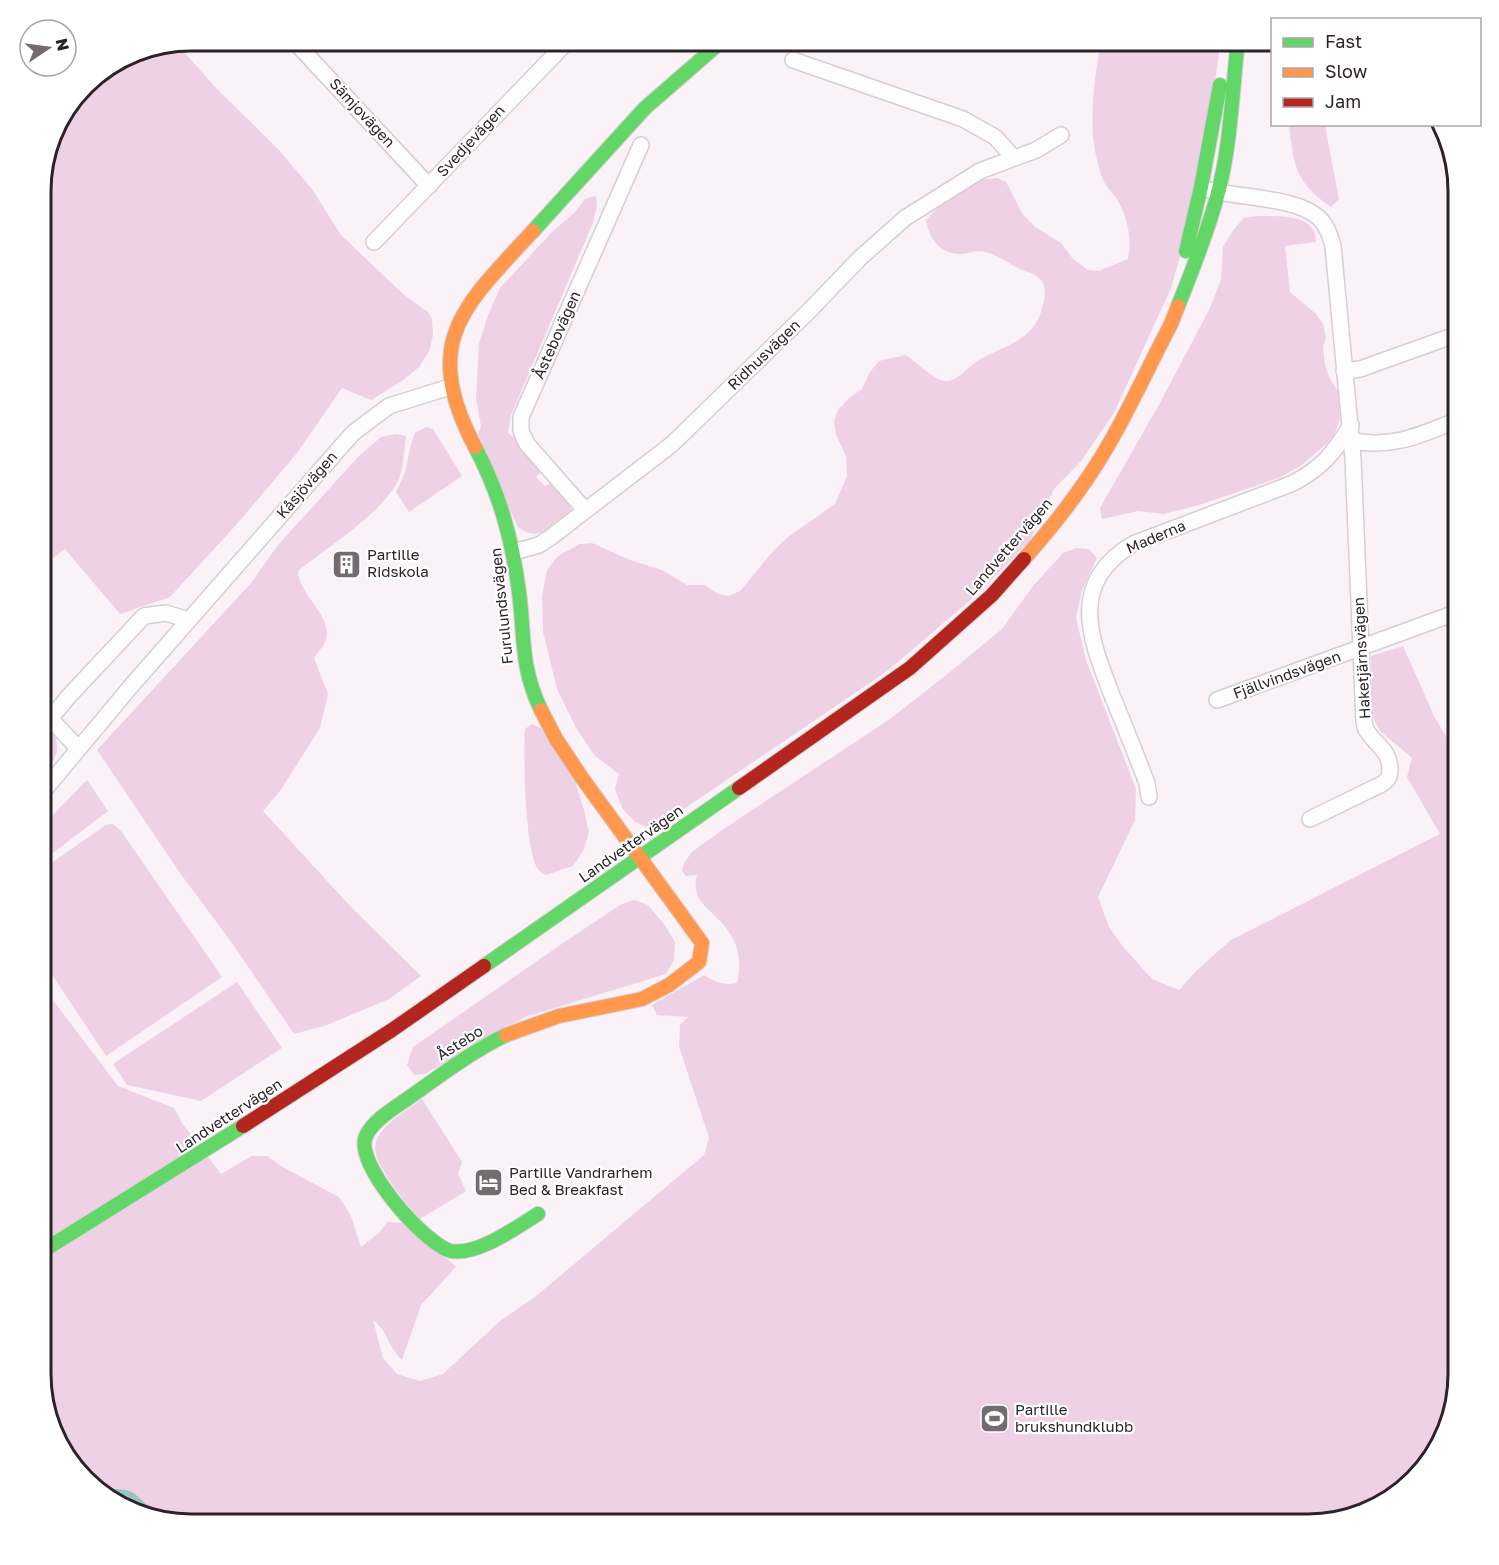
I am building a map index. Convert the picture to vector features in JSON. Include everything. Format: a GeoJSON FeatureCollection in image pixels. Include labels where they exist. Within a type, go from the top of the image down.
{"type":"FeatureCollection","features":[{"type":"Feature","properties":{"kind":"street","name":"Sämjovägen"},"geometry":{"type":"LineString","coordinates":[[304,51],[429,186]]}},
{"type":"Feature","properties":{"kind":"street","name":"Svedjevägen"},"geometry":{"type":"LineString","coordinates":[[374,242],[558,51]]}},
{"type":"Feature","properties":{"kind":"street","name":"Furulundsvägen"},"geometry":{"type":"LineString","coordinates":[[641,857],[589,788],[536,702],[524,662],[514,552],[499,499],[486,468],[456,411],[450,387],[450,351],[457,326],[475,294],[645,108],[711,51]]}},
{"type":"Feature","properties":{"kind":"street","name":"Landvettervägen"},"geometry":{"type":"LineString","coordinates":[[1148,365],[1182,268],[1201,188],[1225,51]]}},
{"type":"Feature","properties":{"kind":"street","name":"Landvettervägen"},"geometry":{"type":"LineString","coordinates":[[51,1245],[196,1157],[353,1056],[641,857],[910,668],[992,595],[1047,533],[1088,477],[1171,324],[1200,250],[1218,192],[1224,162],[1237,51]]}},
{"type":"Feature","properties":{"kind":"street"},"geometry":{"type":"LineString","coordinates":[[793,60],[963,120],[995,137],[1014,158]]}},
{"type":"Feature","properties":{"kind":"street","name":"Ridhusvägen"},"geometry":{"type":"LineString","coordinates":[[514,552],[539,545],[671,445],[886,233],[922,207],[980,171],[1036,150],[1061,135]]}},
{"type":"Feature","properties":{"kind":"street","name":"Åstebovägen"},"geometry":{"type":"LineString","coordinates":[[585,510],[527,444],[521,431],[520,417],[641,145]]}},
{"type":"Feature","properties":{"kind":"street","name":"Haketjärnsvägen"},"geometry":{"type":"LineString","coordinates":[[1201,188],[1281,201],[1318,217],[1326,226],[1333,246],[1351,425],[1364,722],[1367,731],[1389,758],[1390,776],[1382,784],[1310,819]]}},
{"type":"Feature","properties":{"kind":"street"},"geometry":{"type":"LineString","coordinates":[[1344,371],[1360,369],[1448,338]]}},
{"type":"Feature","properties":{"kind":"street","name":"Kåsjövägen"},"geometry":{"type":"LineString","coordinates":[[51,782],[353,433],[389,406],[450,387]]}},
{"type":"Feature","properties":{"kind":"street"},"geometry":{"type":"LineString","coordinates":[[1352,441],[1400,442],[1448,424]]}},
{"type":"Feature","properties":{"kind":"street","name":"Maderna"},"geometry":{"type":"LineString","coordinates":[[1149,797],[1147,783],[1091,638],[1089,608],[1097,580],[1114,558],[1133,544],[1308,476],[1330,456],[1351,425]]}},
{"type":"Feature","properties":{"kind":"street"},"geometry":{"type":"LineString","coordinates":[[51,708],[144,616],[166,613],[189,620]]}},
{"type":"Feature","properties":{"kind":"street","name":"Fjällvindsvägen"},"geometry":{"type":"LineString","coordinates":[[1217,700],[1448,616]]}},
{"type":"Feature","properties":{"kind":"street"},"geometry":{"type":"LineString","coordinates":[[51,720],[78,748]]}},
{"type":"Feature","properties":{"kind":"street","name":"Åstebo"},"geometry":{"type":"LineString","coordinates":[[538,1214],[498,1238],[474,1248],[463,1251],[447,1250],[430,1239],[412,1222],[378,1178],[362,1145],[365,1137],[392,1111],[479,1048],[547,1020],[650,996],[679,979],[699,962],[702,943],[641,857]]}},
{"type":"Feature","properties":{"kind":"shaded area"},"geometry":{"type":"Polygon","coordinates":[[[183,51],[217,89],[279,150],[312,189],[341,235],[403,294],[428,312],[432,319],[433,335],[429,351],[419,367],[402,381],[371,400],[342,388],[297,453],[237,524],[170,597],[120,614],[65,549],[51,560],[51,182],[56,155],[70,121],[80,106],[99,86],[129,65],[155,56],[183,51]]]}},
{"type":"Feature","properties":{"kind":"shaded area"},"geometry":{"type":"Polygon","coordinates":[[[1100,51],[1220,51],[1205,148],[1191,218],[1171,288],[1114,413],[1081,461],[1054,489],[1030,540],[980,592],[886,672],[663,823],[646,827],[634,821],[622,808],[615,789],[619,774],[595,756],[576,728],[557,689],[543,632],[542,597],[547,570],[558,556],[580,544],[592,543],[630,560],[662,570],[687,585],[705,585],[718,594],[729,596],[740,591],[773,551],[788,537],[835,504],[847,476],[846,456],[836,435],[834,421],[838,410],[862,389],[870,372],[879,361],[906,355],[932,375],[947,381],[959,376],[977,361],[1026,334],[1039,317],[1043,305],[1045,291],[1041,279],[989,253],[979,251],[961,254],[947,251],[933,239],[928,227],[926,220],[945,200],[980,180],[997,178],[1006,182],[1022,213],[1035,227],[1061,243],[1073,259],[1088,270],[1099,271],[1128,259],[1130,244],[1127,222],[1118,201],[1103,179],[1094,143],[1093,98],[1100,51]]]}},
{"type":"Feature","properties":{"kind":"shaded area"},"geometry":{"type":"Polygon","coordinates":[[[1289,126],[1327,126],[1339,199],[1331,207],[1303,181],[1293,152],[1289,126]]]}},
{"type":"Feature","properties":{"kind":"shaded area"},"geometry":{"type":"Polygon","coordinates":[[[596,196],[597,206],[593,223],[511,415],[508,433],[541,467],[541,472],[536,477],[545,486],[554,482],[566,497],[571,511],[571,516],[551,529],[531,533],[517,526],[478,434],[481,426],[476,399],[479,344],[500,288],[585,199],[596,196]]]}},
{"type":"Feature","properties":{"kind":"shaded area"},"geometry":{"type":"Polygon","coordinates":[[[1258,216],[1294,218],[1310,226],[1315,233],[1316,242],[1285,246],[1290,292],[1316,314],[1323,324],[1326,338],[1323,346],[1325,365],[1339,393],[1340,419],[1333,438],[1302,465],[1279,478],[1199,505],[1164,514],[1138,511],[1102,519],[1100,508],[1161,401],[1209,310],[1221,280],[1223,247],[1244,218],[1258,216]]]}},
{"type":"Feature","properties":{"kind":"shaded area"},"geometry":{"type":"Polygon","coordinates":[[[426,427],[433,429],[462,476],[409,512],[396,492],[405,473],[415,433],[426,427]]]}},
{"type":"Feature","properties":{"kind":"shaded area"},"geometry":{"type":"Polygon","coordinates":[[[395,434],[406,436],[401,473],[392,491],[369,516],[298,571],[304,589],[325,624],[327,633],[325,642],[314,658],[328,694],[320,728],[280,791],[263,811],[350,906],[421,976],[389,999],[327,1025],[294,1034],[232,943],[180,873],[97,750],[251,583],[278,545],[359,456],[381,437],[395,434]]]}},
{"type":"Feature","properties":{"kind":"shaded area"},"geometry":{"type":"Polygon","coordinates":[[[1076,548],[1089,549],[1097,558],[1082,590],[1076,618],[1086,660],[1136,789],[1135,820],[1098,897],[1109,927],[1124,948],[1152,979],[1179,990],[1197,970],[1231,940],[1440,834],[1407,777],[1412,758],[1380,731],[1372,716],[1371,656],[1403,646],[1434,716],[1448,740],[1448,1383],[1441,1419],[1434,1436],[1419,1459],[1400,1479],[1386,1490],[1362,1503],[1317,1514],[182,1514],[147,1506],[136,1495],[126,1489],[113,1490],[92,1473],[75,1452],[62,1428],[51,1383],[51,998],[118,1086],[174,1108],[182,1123],[221,1174],[252,1156],[267,1156],[284,1168],[339,1197],[351,1216],[361,1247],[380,1232],[387,1222],[407,1223],[456,1267],[421,1305],[402,1360],[382,1329],[373,1320],[383,1358],[397,1374],[420,1381],[443,1374],[500,1321],[535,1297],[704,1155],[709,1138],[679,1046],[680,1025],[688,1017],[657,1015],[652,1005],[704,975],[720,983],[737,983],[739,956],[734,941],[725,926],[699,898],[696,887],[697,875],[686,876],[682,870],[692,852],[890,719],[950,672],[1002,629],[1033,586],[1063,553],[1076,548]]]}},
{"type":"Feature","properties":{"kind":"shaded area"},"geometry":{"type":"Polygon","coordinates":[[[532,724],[542,729],[575,781],[589,832],[583,851],[573,866],[546,875],[539,870],[534,860],[528,824],[524,741],[525,729],[532,724]]]}},
{"type":"Feature","properties":{"kind":"shaded area"},"geometry":{"type":"Polygon","coordinates":[[[51,730],[57,747],[51,764],[51,730]]]}},
{"type":"Feature","properties":{"kind":"shaded area"},"geometry":{"type":"Polygon","coordinates":[[[87,780],[108,811],[51,854],[51,817],[87,780]]]}},
{"type":"Feature","properties":{"kind":"shaded area"},"geometry":{"type":"Polygon","coordinates":[[[113,824],[121,831],[222,977],[106,1056],[51,973],[51,863],[106,825],[113,824]]]}},
{"type":"Feature","properties":{"kind":"shaded area"},"geometry":{"type":"Polygon","coordinates":[[[634,900],[648,905],[675,942],[674,960],[666,974],[525,1017],[425,1074],[414,1075],[407,1065],[413,1047],[620,905],[634,900]]]}},
{"type":"Feature","properties":{"kind":"shaded area"},"geometry":{"type":"Polygon","coordinates":[[[237,982],[282,1048],[201,1101],[127,1085],[113,1064],[237,982]]]}},
{"type":"Feature","properties":{"kind":"shaded area"},"geometry":{"type":"Polygon","coordinates":[[[422,1099],[462,1162],[458,1174],[466,1191],[420,1219],[386,1175],[376,1156],[375,1148],[378,1137],[386,1126],[422,1099]]]}},
{"type":"Feature","properties":{"kind":"shaded area"},"geometry":{"type":"Polygon","coordinates":[[[112,1489],[124,1489],[148,1507],[112,1489]]]}},
{"type":"Feature","properties":{"kind":"traffic: fast"},"geometry":{"type":"LineString","coordinates":[[533,231],[645,108],[711,51]]}},
{"type":"Feature","properties":{"kind":"traffic: fast"},"geometry":{"type":"LineString","coordinates":[[1178,306],[1205,236],[1222,174],[1237,51]]}},
{"type":"Feature","properties":{"kind":"traffic: fast"},"geometry":{"type":"LineString","coordinates":[[1186,251],[1201,187],[1220,85]]}},
{"type":"Feature","properties":{"kind":"traffic: fast"},"geometry":{"type":"LineString","coordinates":[[475,447],[498,500],[509,535],[519,592],[526,665],[541,710]]}},
{"type":"Feature","properties":{"kind":"traffic: fast"},"geometry":{"type":"LineString","coordinates":[[484,966],[739,788]]}},
{"type":"Feature","properties":{"kind":"traffic: fast"},"geometry":{"type":"LineString","coordinates":[[506,1035],[468,1056],[385,1114],[369,1130],[365,1148],[370,1165],[380,1183],[409,1219],[439,1245],[451,1251],[473,1249],[484,1245],[538,1214]]}},
{"type":"Feature","properties":{"kind":"traffic: fast"},"geometry":{"type":"LineString","coordinates":[[51,1246],[243,1126]]}},
{"type":"Feature","properties":{"kind":"traffic: slow"},"geometry":{"type":"LineString","coordinates":[[475,447],[459,410],[451,379],[451,352],[457,328],[469,305],[487,282],[533,231]]}},
{"type":"Feature","properties":{"kind":"traffic: slow"},"geometry":{"type":"LineString","coordinates":[[1024,559],[1065,510],[1099,461],[1131,403],[1178,306]]}},
{"type":"Feature","properties":{"kind":"traffic: slow"},"geometry":{"type":"LineString","coordinates":[[506,1035],[559,1016],[642,999],[669,985],[699,962],[702,943],[582,778],[556,739],[541,710]]}},
{"type":"Feature","properties":{"kind":"traffic: jam"},"geometry":{"type":"LineString","coordinates":[[739,788],[910,668],[992,595],[1024,559]]}},
{"type":"Feature","properties":{"kind":"traffic: jam"},"geometry":{"type":"LineString","coordinates":[[243,1126],[392,1030],[484,966]]}},
{"type":"Feature","properties":{"kind":"place","name":"Partille Ridskola"},"geometry":{"type":"Point","coordinates":[346,564]}},
{"type":"Feature","properties":{"kind":"place","name":"Partille Vandrarhem Bed & Breakfast"},"geometry":{"type":"Point","coordinates":[488,1182]}},
{"type":"Feature","properties":{"kind":"place","name":"Partille brukshundklubb"},"geometry":{"type":"Point","coordinates":[994,1419]}}]}
